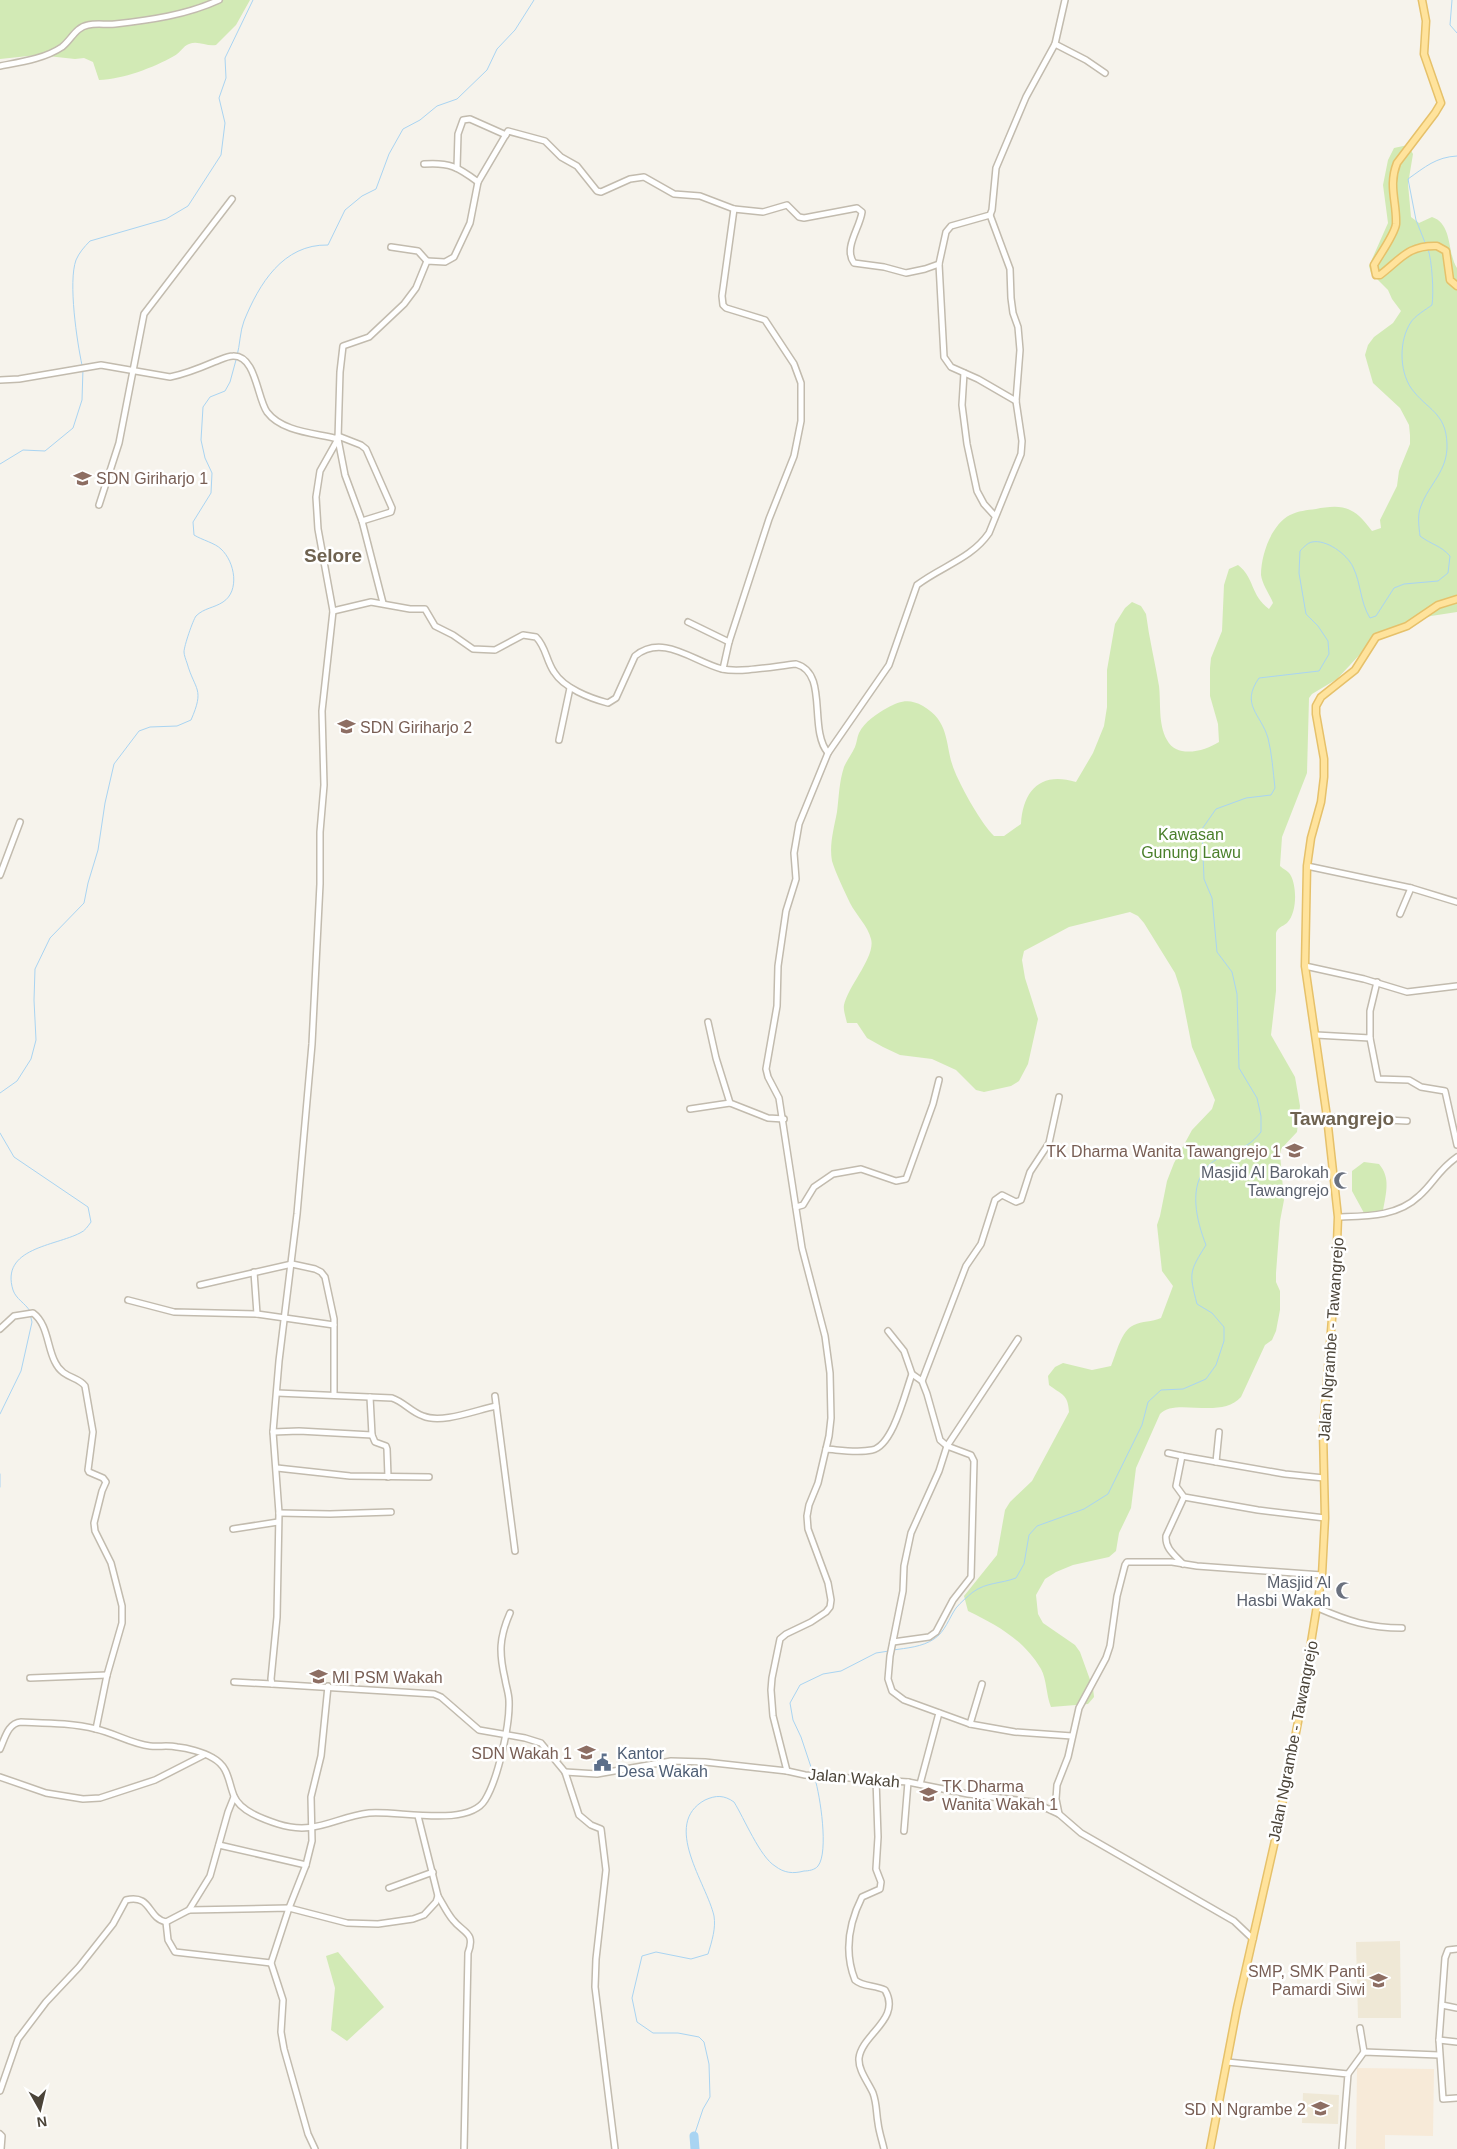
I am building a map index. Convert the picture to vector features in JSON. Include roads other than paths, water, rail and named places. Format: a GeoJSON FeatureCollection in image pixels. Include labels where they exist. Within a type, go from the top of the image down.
{"type":"FeatureCollection","features":[{"type":"Feature","properties":{"kind":"main road"},"geometry":{"type":"LineString","coordinates":[[1422,0],[1426,21],[1424,54],[1441,103],[1409,146],[1394,173],[1393,198],[1396,227],[1374,265],[1375,273],[1378,275],[1405,253],[1418,248],[1437,246],[1446,252],[1450,280],[1457,286]]}},
{"type":"Feature","properties":{"kind":"main road","name":"Jalan Ngrambe - Tawangrejo"},"geometry":{"type":"LineString","coordinates":[[1210,2149],[1298,1722],[1322,1575],[1325,1518],[1323,1432],[1336,1269],[1338,1217],[1327,1117],[1305,966],[1307,866],[1323,784],[1323,752],[1316,714],[1318,701],[1356,670],[1376,637],[1407,626],[1438,605],[1457,599]]}},
{"type":"Feature","properties":{"kind":"street"},"geometry":{"type":"LineString","coordinates":[[0,66],[24,62],[49,53],[63,46],[80,27],[157,18],[200,9],[219,0]]}},
{"type":"Feature","properties":{"kind":"street"},"geometry":{"type":"LineString","coordinates":[[787,1771],[773,1716],[772,1678],[780,1639],[811,1622],[830,1607],[832,1600],[828,1583],[808,1529],[807,1516],[826,1450],[831,1418],[830,1373],[824,1336],[808,1278],[784,1119],[779,1098],[766,1069],[777,1006],[778,966],[786,911],[796,880],[796,837],[799,824],[828,753],[889,665],[917,585],[962,559],[975,549],[989,532],[1021,454],[1022,441],[1016,402],[1020,350],[1018,327],[1013,313],[1010,269],[990,215],[996,168],[1026,97],[1055,44],[1066,0]]}},
{"type":"Feature","properties":{"kind":"street"},"geometry":{"type":"LineString","coordinates":[[1055,44],[1086,60],[1104,73]]}},
{"type":"Feature","properties":{"kind":"street"},"geometry":{"type":"LineString","coordinates":[[457,168],[458,134],[463,120],[470,119],[506,135]]}},
{"type":"Feature","properties":{"kind":"street"},"geometry":{"type":"LineString","coordinates":[[391,247],[418,251],[427,261],[445,262],[454,256],[470,223],[478,182],[506,135],[511,130],[544,142],[561,157],[577,166],[597,191],[605,191],[630,179],[644,177],[674,194],[700,196],[734,209],[763,212],[787,205],[799,217],[804,218],[857,208],[862,212],[861,221],[849,252],[850,258],[854,263],[884,267],[906,273],[939,264]]}},
{"type":"Feature","properties":{"kind":"street"},"geometry":{"type":"LineString","coordinates":[[424,164],[442,163],[457,168],[478,182]]}},
{"type":"Feature","properties":{"kind":"street"},"geometry":{"type":"LineString","coordinates":[[99,505],[119,443],[144,314],[232,199]]}},
{"type":"Feature","properties":{"kind":"street"},"geometry":{"type":"LineString","coordinates":[[723,669],[729,642],[769,519],[794,456],[800,421],[801,383],[794,364],[765,320],[726,308],[723,305],[722,296],[734,209]]}},
{"type":"Feature","properties":{"kind":"street"},"geometry":{"type":"LineString","coordinates":[[990,215],[951,226],[946,232],[939,264],[942,351],[951,366],[978,379],[1016,402]]}},
{"type":"Feature","properties":{"kind":"street"},"geometry":{"type":"LineString","coordinates":[[384,603],[362,521],[345,475],[338,438],[343,346],[369,337],[404,304],[416,288],[427,261]]}},
{"type":"Feature","properties":{"kind":"street"},"geometry":{"type":"LineString","coordinates":[[0,380],[19,380],[101,364],[170,377],[233,356],[241,357],[246,361],[251,370],[266,410],[276,422],[285,426],[338,438],[361,445],[366,449],[392,508],[391,512],[362,521]]}},
{"type":"Feature","properties":{"kind":"street"},"geometry":{"type":"LineString","coordinates":[[964,373],[962,405],[977,491],[984,504],[995,516]]}},
{"type":"Feature","properties":{"kind":"street"},"geometry":{"type":"LineString","coordinates":[[272,1684],[270,1679],[277,1617],[279,1513],[274,1432],[292,1264],[312,1044],[320,884],[320,832],[324,785],[322,711],[333,611],[318,529],[316,496],[320,472],[338,438]]}},
{"type":"Feature","properties":{"kind":"street"},"geometry":{"type":"LineString","coordinates":[[333,611],[371,602],[410,609],[425,609],[434,626],[453,635],[473,649],[495,650],[523,636],[536,637],[543,644],[553,671],[570,688],[602,701],[611,702],[616,698],[635,656],[655,647],[686,653],[723,669],[748,669],[796,664],[807,668],[813,678],[820,740],[828,753]]}},
{"type":"Feature","properties":{"kind":"street"},"geometry":{"type":"LineString","coordinates":[[688,622],[729,642]]}},
{"type":"Feature","properties":{"kind":"street"},"geometry":{"type":"LineString","coordinates":[[559,740],[570,688]]}},
{"type":"Feature","properties":{"kind":"street"},"geometry":{"type":"LineString","coordinates":[[0,875],[20,822]]}},
{"type":"Feature","properties":{"kind":"street"},"geometry":{"type":"LineString","coordinates":[[1307,866],[1411,888],[1457,902]]}},
{"type":"Feature","properties":{"kind":"street"},"geometry":{"type":"LineString","coordinates":[[1400,914],[1411,888]]}},
{"type":"Feature","properties":{"kind":"street"},"geometry":{"type":"LineString","coordinates":[[1305,966],[1377,982],[1407,992],[1457,986]]}},
{"type":"Feature","properties":{"kind":"street"},"geometry":{"type":"LineString","coordinates":[[1377,982],[1370,1011],[1370,1038],[1378,1079],[1409,1080],[1421,1087],[1444,1091],[1457,1145]]}},
{"type":"Feature","properties":{"kind":"street"},"geometry":{"type":"LineString","coordinates":[[708,1022],[716,1058],[730,1103]]}},
{"type":"Feature","properties":{"kind":"street"},"geometry":{"type":"LineString","coordinates":[[1316,1035],[1370,1038]]}},
{"type":"Feature","properties":{"kind":"street"},"geometry":{"type":"LineString","coordinates":[[796,1207],[804,1205],[814,1187],[833,1174],[861,1169],[896,1181],[906,1179],[933,1104],[939,1080]]}},
{"type":"Feature","properties":{"kind":"street"},"geometry":{"type":"LineString","coordinates":[[922,1381],[966,1266],[981,1244],[995,1200],[1002,1195],[1016,1202],[1022,1200],[1030,1172],[1049,1143],[1059,1097]]}},
{"type":"Feature","properties":{"kind":"street"},"geometry":{"type":"LineString","coordinates":[[690,1109],[730,1103],[768,1118],[784,1119]]}},
{"type":"Feature","properties":{"kind":"street"},"geometry":{"type":"LineString","coordinates":[[1327,1117],[1407,1121]]}},
{"type":"Feature","properties":{"kind":"street"},"geometry":{"type":"LineString","coordinates":[[1338,1217],[1382,1214],[1404,1207],[1420,1195],[1439,1172],[1457,1157]]}},
{"type":"Feature","properties":{"kind":"street"},"geometry":{"type":"LineString","coordinates":[[200,1285],[292,1264],[322,1272],[325,1277],[334,1325],[334,1395]]}},
{"type":"Feature","properties":{"kind":"street"},"geometry":{"type":"LineString","coordinates":[[254,1272],[256,1314]]}},
{"type":"Feature","properties":{"kind":"street"},"geometry":{"type":"LineString","coordinates":[[128,1300],[174,1312],[256,1314],[334,1325]]}},
{"type":"Feature","properties":{"kind":"street"},"geometry":{"type":"LineString","coordinates":[[0,1329],[10,1319],[30,1313],[40,1318],[55,1363],[70,1378],[82,1382],[85,1386],[94,1432],[88,1470],[105,1480],[94,1523],[95,1531],[111,1563],[120,1594],[122,1614],[122,1622],[107,1675],[96,1729]]}},
{"type":"Feature","properties":{"kind":"street"},"geometry":{"type":"LineString","coordinates":[[888,1331],[904,1351],[912,1374],[922,1381],[940,1440],[947,1446],[971,1454],[974,1461],[972,1572],[968,1582],[952,1600],[936,1632],[928,1637],[892,1644]]}},
{"type":"Feature","properties":{"kind":"street"},"geometry":{"type":"LineString","coordinates":[[1018,1338],[947,1446],[939,1471],[911,1533],[904,1566],[903,1591],[892,1644],[888,1679],[892,1691],[914,1705],[970,1724],[1015,1732],[1072,1736]]}},
{"type":"Feature","properties":{"kind":"street"},"geometry":{"type":"LineString","coordinates":[[826,1450],[865,1450],[880,1447],[890,1436],[912,1374]]}},
{"type":"Feature","properties":{"kind":"street"},"geometry":{"type":"LineString","coordinates":[[277,1393],[400,1400],[418,1414],[436,1419],[496,1406]]}},
{"type":"Feature","properties":{"kind":"street"},"geometry":{"type":"LineString","coordinates":[[495,1396],[515,1551]]}},
{"type":"Feature","properties":{"kind":"street"},"geometry":{"type":"LineString","coordinates":[[370,1397],[372,1435],[376,1442],[386,1446],[388,1477]]}},
{"type":"Feature","properties":{"kind":"street"},"geometry":{"type":"LineString","coordinates":[[274,1432],[299,1431],[372,1435]]}},
{"type":"Feature","properties":{"kind":"street"},"geometry":{"type":"LineString","coordinates":[[1216,1462],[1219,1432]]}},
{"type":"Feature","properties":{"kind":"street"},"geometry":{"type":"LineString","coordinates":[[1168,1454],[1285,1474],[1324,1478]]}},
{"type":"Feature","properties":{"kind":"street"},"geometry":{"type":"LineString","coordinates":[[1182,1456],[1176,1486],[1184,1497],[1258,1510],[1325,1518]]}},
{"type":"Feature","properties":{"kind":"street"},"geometry":{"type":"LineString","coordinates":[[277,1468],[350,1476],[429,1477]]}},
{"type":"Feature","properties":{"kind":"street"},"geometry":{"type":"LineString","coordinates":[[1184,1497],[1166,1541],[1168,1549],[1184,1564]]}},
{"type":"Feature","properties":{"kind":"street"},"geometry":{"type":"LineString","coordinates":[[279,1513],[391,1512]]}},
{"type":"Feature","properties":{"kind":"street"},"geometry":{"type":"LineString","coordinates":[[233,1529],[278,1522]]}},
{"type":"Feature","properties":{"kind":"street"},"geometry":{"type":"LineString","coordinates":[[1059,1814],[1056,1799],[1057,1785],[1068,1757],[1079,1708],[1106,1658],[1110,1646],[1117,1596],[1124,1565],[1131,1560],[1322,1575]]}},
{"type":"Feature","properties":{"kind":"street"},"geometry":{"type":"LineString","coordinates":[[1318,1608],[1357,1624],[1379,1628],[1402,1628]]}},
{"type":"Feature","properties":{"kind":"street"},"geometry":{"type":"LineString","coordinates":[[234,1797],[254,1814],[278,1824],[300,1828],[311,1828],[368,1813],[386,1812],[418,1816],[465,1813],[484,1802],[491,1788],[505,1736],[509,1700],[500,1646],[502,1632],[510,1613]]}},
{"type":"Feature","properties":{"kind":"street"},"geometry":{"type":"LineString","coordinates":[[30,1678],[107,1675]]}},
{"type":"Feature","properties":{"kind":"street"},"geometry":{"type":"LineString","coordinates":[[234,1682],[328,1686],[434,1694],[441,1697],[479,1730],[525,1738],[541,1743],[565,1772],[579,1815],[591,1825],[601,1829],[603,1838],[606,1870],[596,1959],[595,1987],[615,2149]]}},
{"type":"Feature","properties":{"kind":"street"},"geometry":{"type":"LineString","coordinates":[[970,1724],[982,1684]]}},
{"type":"Feature","properties":{"kind":"street"},"geometry":{"type":"LineString","coordinates":[[315,2149],[308,2134],[284,2049],[281,2032],[283,2000],[271,1963],[289,1908],[306,1865],[312,1841],[311,1797],[321,1756],[328,1686]]}},
{"type":"Feature","properties":{"kind":"street"},"geometry":{"type":"LineString","coordinates":[[920,1784],[939,1713]]}},
{"type":"Feature","properties":{"kind":"street"},"geometry":{"type":"LineString","coordinates":[[0,1749],[10,1726],[15,1722],[61,1724],[96,1729],[150,1746],[176,1747],[213,1758],[222,1766],[231,1781],[234,1797],[210,1876],[189,1910]]}},
{"type":"Feature","properties":{"kind":"street"},"geometry":{"type":"LineString","coordinates":[[0,1777],[46,1793],[83,1799],[100,1798],[114,1795],[154,1780],[204,1754]]}},
{"type":"Feature","properties":{"kind":"street","name":"Jalan Wakah"},"geometry":{"type":"LineString","coordinates":[[565,1772],[597,1774],[671,1761],[787,1771],[805,1775],[908,1782],[968,1794],[1033,1802],[1059,1814],[1081,1833],[1234,1921],[1253,1939]]}},
{"type":"Feature","properties":{"kind":"street"},"geometry":{"type":"LineString","coordinates":[[876,1779],[878,1837],[876,1869],[881,1886],[876,1892],[862,1897],[852,1922],[849,1948],[856,1980],[859,1983],[873,1985],[884,1990],[889,2001],[887,2014],[862,2050],[859,2058],[862,2072],[877,2104],[878,2123],[884,2149]]}},
{"type":"Feature","properties":{"kind":"street"},"geometry":{"type":"LineString","coordinates":[[904,1830],[908,1782]]}},
{"type":"Feature","properties":{"kind":"street"},"geometry":{"type":"LineString","coordinates":[[418,1816],[438,1896],[452,1920],[468,1933],[471,1940],[468,1953],[464,2149]]}},
{"type":"Feature","properties":{"kind":"street"},"geometry":{"type":"LineString","coordinates":[[219,1845],[306,1865]]}},
{"type":"Feature","properties":{"kind":"street"},"geometry":{"type":"LineString","coordinates":[[389,1888],[433,1872]]}},
{"type":"Feature","properties":{"kind":"street"},"geometry":{"type":"LineString","coordinates":[[166,1922],[189,1910],[289,1908],[347,1923],[378,1924],[414,1919],[424,1915],[436,1902],[438,1896]]}},
{"type":"Feature","properties":{"kind":"street"},"geometry":{"type":"LineString","coordinates":[[0,2091],[18,2039],[46,2002],[80,1967],[114,1924],[126,1900],[135,1898],[142,1900],[157,1918],[166,1922]]}},
{"type":"Feature","properties":{"kind":"street"},"geometry":{"type":"LineString","coordinates":[[166,1922],[168,1940],[175,1952],[271,1963]]}},
{"type":"Feature","properties":{"kind":"street"},"geometry":{"type":"LineString","coordinates":[[1457,1949],[1448,1950],[1446,1953],[1439,2040],[1443,2099],[1457,2098]]}},
{"type":"Feature","properties":{"kind":"street"},"geometry":{"type":"LineString","coordinates":[[1442,2006],[1457,2008]]}},
{"type":"Feature","properties":{"kind":"street"},"geometry":{"type":"LineString","coordinates":[[1342,2149],[1348,2074],[1364,2052],[1360,2028]]}},
{"type":"Feature","properties":{"kind":"street"},"geometry":{"type":"LineString","coordinates":[[1439,2040],[1457,2042]]}},
{"type":"Feature","properties":{"kind":"street"},"geometry":{"type":"LineString","coordinates":[[1364,2052],[1439,2055]]}},
{"type":"Feature","properties":{"kind":"street"},"geometry":{"type":"LineString","coordinates":[[1227,2062],[1348,2074]]}},
{"type":"Feature","properties":{"kind":"street"},"geometry":{"type":"LineString","coordinates":[[0,2134],[2,2136],[1,2149]]}},
{"type":"Feature","properties":{"kind":"waterway"},"geometry":{"type":"LineString","coordinates":[[82,365],[73,297],[76,260],[90,241],[166,219],[188,206],[221,155],[225,123],[219,98],[226,78],[225,58],[253,0]]}},
{"type":"Feature","properties":{"kind":"waterway"},"geometry":{"type":"LineString","coordinates":[[237,356],[244,321],[265,280],[286,259],[298,251],[312,246],[328,245],[345,210],[362,196],[376,189],[389,154],[403,129],[420,120],[437,106],[457,99],[487,70],[497,49],[515,30],[534,0]]}},
{"type":"Feature","properties":{"kind":"waterway"},"geometry":{"type":"LineString","coordinates":[[1452,0],[1450,25],[1457,33]]}},
{"type":"Feature","properties":{"kind":"waterway"},"geometry":{"type":"LineString","coordinates":[[1426,245],[1416,220],[1408,179],[1425,167],[1443,158],[1457,156]]}},
{"type":"Feature","properties":{"kind":"waterway"},"geometry":{"type":"LineString","coordinates":[[893,1650],[909,1648],[929,1642],[938,1636],[956,1608],[973,1592],[983,1586],[1016,1578],[1024,1564],[1029,1535],[1037,1526],[1084,1509],[1108,1494],[1142,1425],[1148,1402],[1161,1390],[1183,1389],[1206,1379],[1216,1365],[1224,1341],[1224,1327],[1212,1313],[1197,1304],[1192,1279],[1196,1261],[1206,1245],[1197,1215],[1196,1193],[1202,1173],[1209,1165],[1247,1145],[1261,1132],[1261,1116],[1257,1098],[1239,1068],[1237,994],[1232,972],[1217,952],[1212,898],[1204,879],[1202,829],[1216,809],[1246,798],[1271,795],[1275,788],[1268,738],[1252,703],[1251,695],[1259,678],[1319,671],[1329,654],[1328,641],[1318,626],[1306,614],[1299,573],[1300,551],[1308,543],[1318,542],[1330,545],[1346,557],[1356,573],[1364,606],[1370,618],[1376,616],[1394,588],[1404,584],[1438,581],[1448,573],[1450,556],[1420,536],[1419,521],[1419,513],[1424,498],[1444,462],[1447,444],[1446,433],[1435,412],[1417,395],[1407,381],[1402,355],[1404,337],[1411,322],[1432,305],[1431,261],[1428,249]]}},
{"type":"Feature","properties":{"kind":"waterway"},"geometry":{"type":"LineString","coordinates":[[0,1093],[17,1081],[31,1059],[36,1040],[35,969],[50,938],[84,903],[98,850],[105,803],[114,764],[139,731],[150,727],[177,726],[191,720],[195,710],[198,695],[184,653],[187,639],[196,616],[202,611],[223,602],[232,591],[234,584],[230,561],[226,555],[215,545],[194,535],[193,522],[211,493],[212,473],[205,458],[201,440],[203,407],[210,397],[225,391],[230,382],[236,360]]}},
{"type":"Feature","properties":{"kind":"waterway"},"geometry":{"type":"LineString","coordinates":[[0,464],[23,450],[45,451],[73,428],[82,400],[83,369]]}},
{"type":"Feature","properties":{"kind":"waterway"},"geometry":{"type":"LineString","coordinates":[[0,1133],[14,1157],[88,1207],[91,1222],[82,1232],[32,1251],[14,1265],[11,1276],[13,1290],[30,1311]]}},
{"type":"Feature","properties":{"kind":"waterway"},"geometry":{"type":"LineString","coordinates":[[0,1414],[21,1371],[32,1322],[30,1314]]}},
{"type":"Feature","properties":{"kind":"waterway"},"geometry":{"type":"LineString","coordinates":[[0,1474],[0,1487]]}},
{"type":"Feature","properties":{"kind":"waterway"},"geometry":{"type":"LineString","coordinates":[[813,1773],[793,1720],[790,1703],[800,1685],[823,1674],[841,1671],[876,1653],[889,1651]]}},
{"type":"Feature","properties":{"kind":"waterway"},"geometry":{"type":"LineString","coordinates":[[694,2136],[703,2109],[710,2097],[709,2064],[704,2042],[699,2037],[678,2033],[653,2033],[637,2022],[632,1998],[642,1956],[656,1952],[691,1959],[708,1954],[714,1930],[714,1916],[690,1855],[687,1824],[692,1811],[705,1800],[713,1797],[720,1796],[730,1800],[734,1802],[758,1846],[769,1861],[778,1868],[789,1872],[811,1870],[818,1866],[823,1849],[821,1810],[815,1779]]}},
{"type":"Feature","properties":{"kind":"waterway"},"geometry":{"type":"LineString","coordinates":[[694,2136],[695,2149]]}},
{"type":"Feature","properties":{"kind":"place","name":"SDN Giriharjo 1"},"geometry":{"type":"Point","coordinates":[82,478]}},
{"type":"Feature","properties":{"kind":"place","name":"SDN Giriharjo 2"},"geometry":{"type":"Point","coordinates":[346,727]}},
{"type":"Feature","properties":{"kind":"place","name":"TK Dharma Wanita Tawangrejo 1"},"geometry":{"type":"Point","coordinates":[1295,1151]}},
{"type":"Feature","properties":{"kind":"place","name":"Masjid Al Barokah Tawangrejo"},"geometry":{"type":"Point","coordinates":[1343,1181]}},
{"type":"Feature","properties":{"kind":"place","name":"Masjid Al Hasbi Wakah"},"geometry":{"type":"Point","coordinates":[1345,1591]}},
{"type":"Feature","properties":{"kind":"place","name":"MI PSM Wakah"},"geometry":{"type":"Point","coordinates":[318,1677]}},
{"type":"Feature","properties":{"kind":"place","name":"SDN Wakah 1"},"geometry":{"type":"Point","coordinates":[586,1753]}},
{"type":"Feature","properties":{"kind":"place","name":"Kantor Desa Wakah"},"geometry":{"type":"Point","coordinates":[603,1762]}},
{"type":"Feature","properties":{"kind":"place","name":"TK Dharma Wanita Wakah 1"},"geometry":{"type":"Point","coordinates":[928,1795]}},
{"type":"Feature","properties":{"kind":"place","name":"SMP, SMK Panti Pamardi Siwi"},"geometry":{"type":"Point","coordinates":[1379,1980]}},
{"type":"Feature","properties":{"kind":"place","name":"SD N Ngrambe 2"},"geometry":{"type":"Point","coordinates":[1320,2109]}},
{"type":"Feature","properties":{"kind":"district","name":"Selore"},"geometry":{"type":"Point","coordinates":[333,555]}},
{"type":"Feature","properties":{"kind":"district","name":"Tawangrejo"},"geometry":{"type":"Point","coordinates":[1342,1118]}},
{"type":"Feature","properties":{"kind":"park label","name":"Kawasan Gunung Lawu"},"geometry":{"type":"Point","coordinates":[1191,843]}}]}
